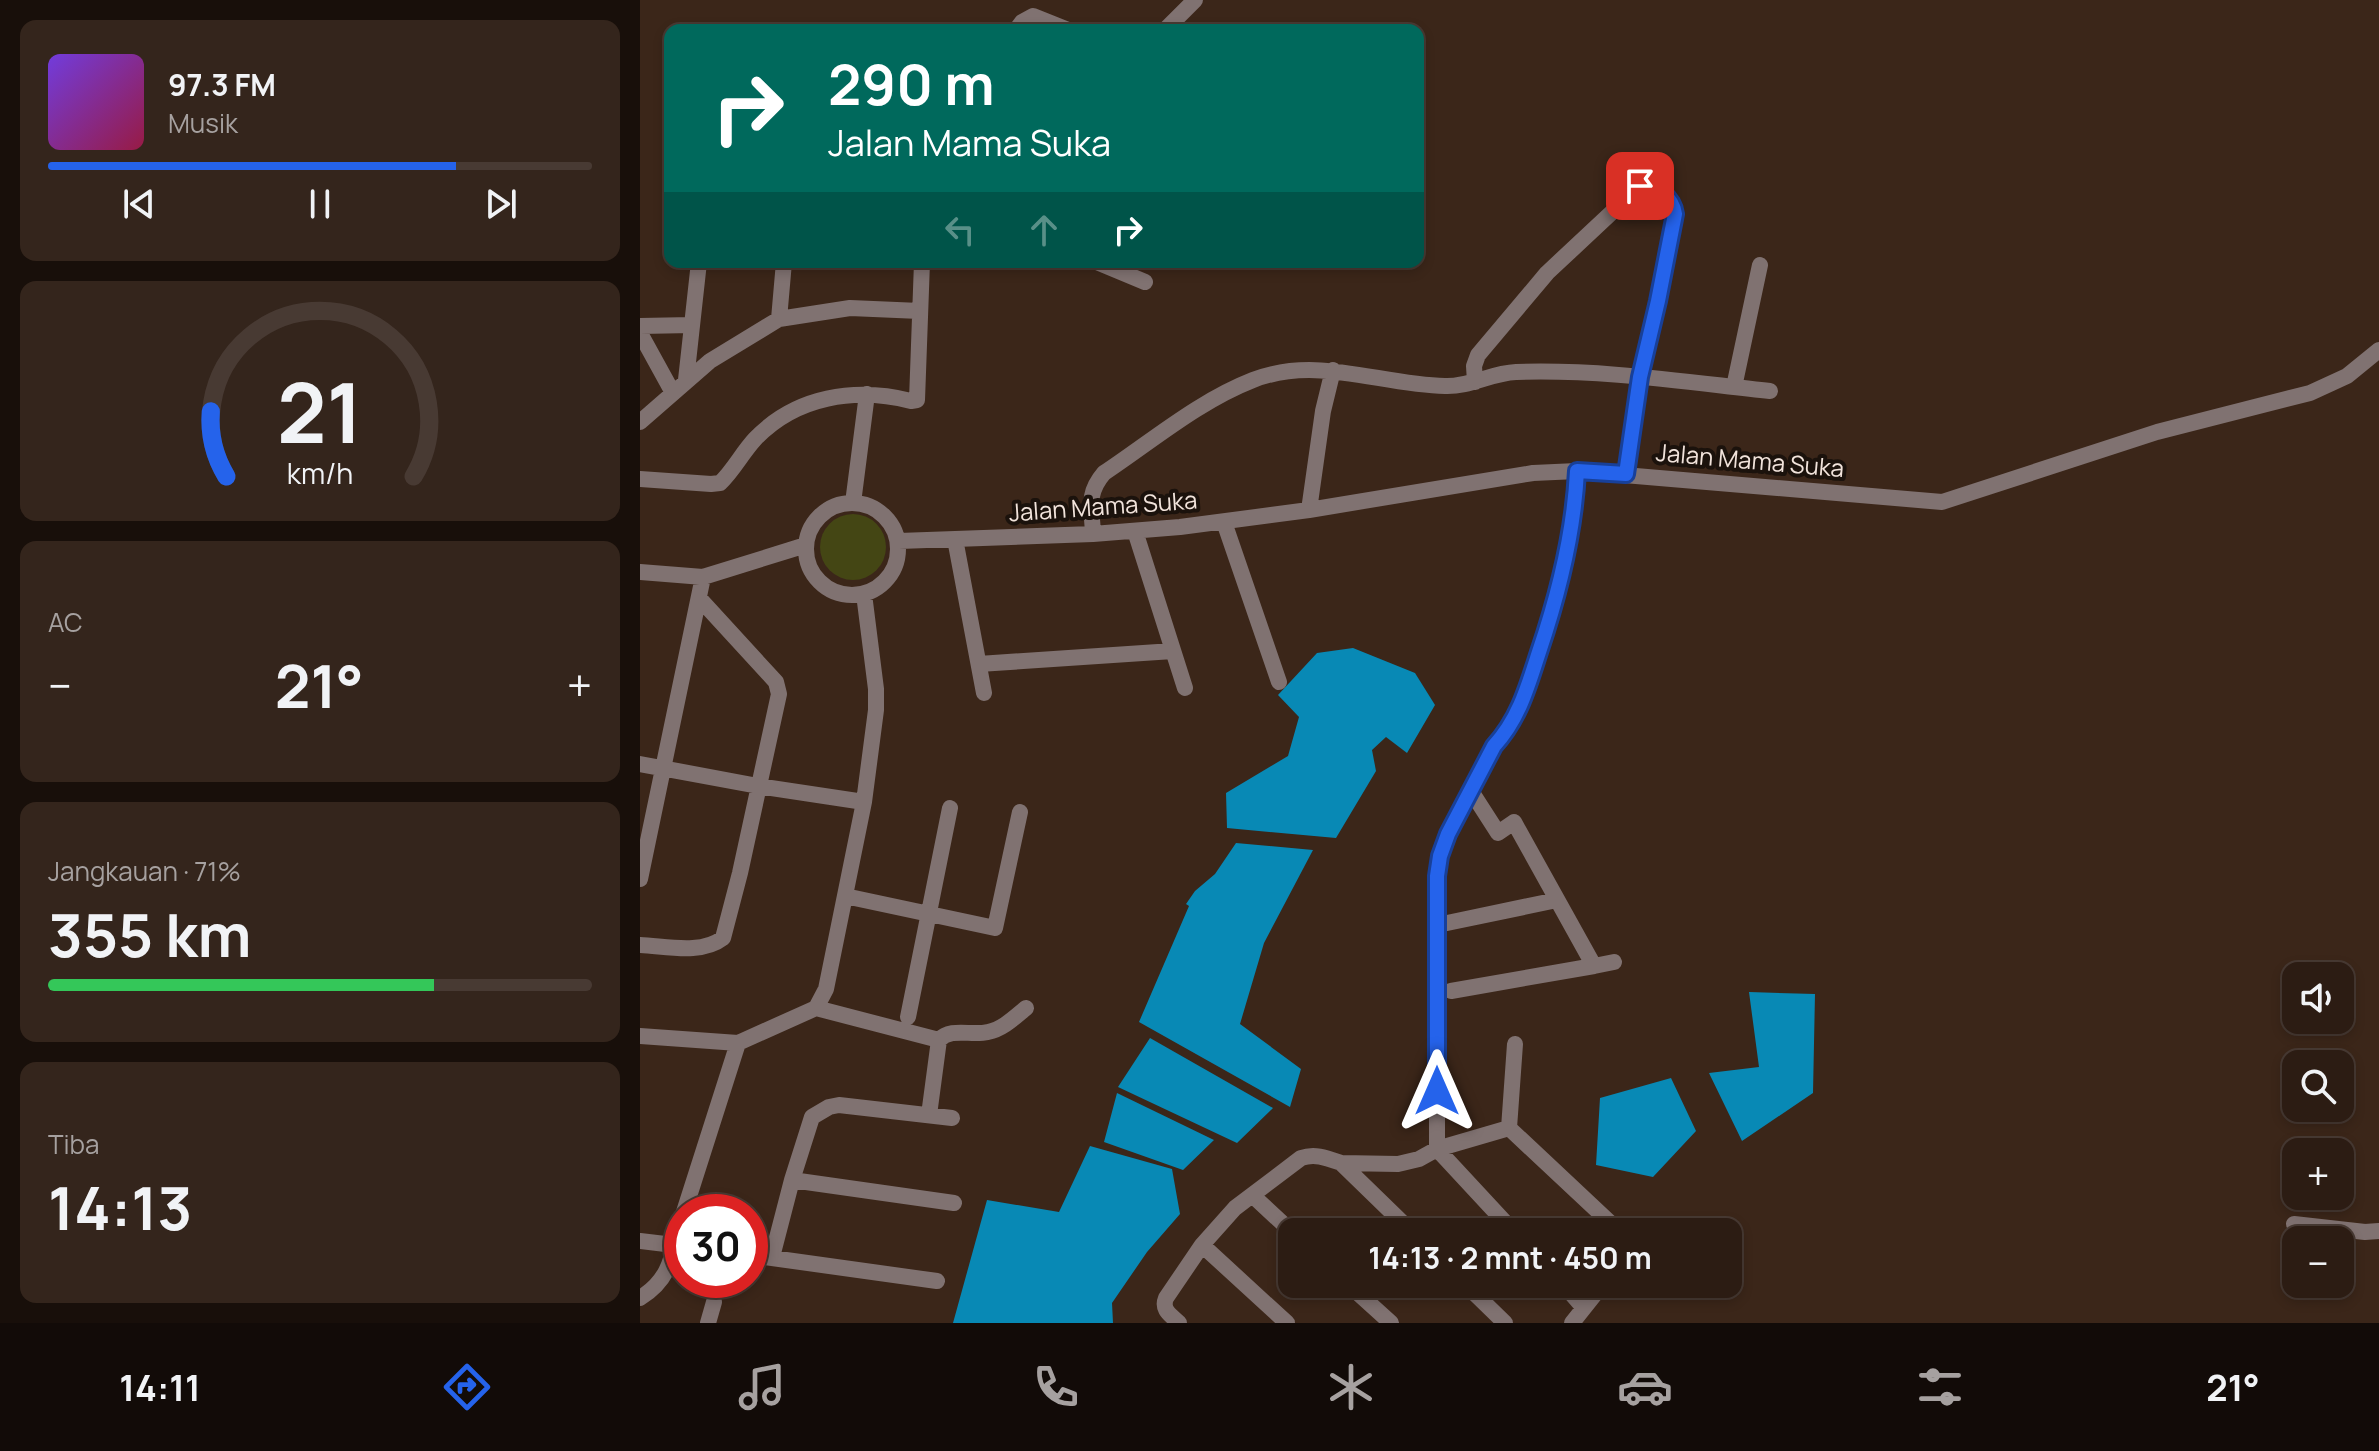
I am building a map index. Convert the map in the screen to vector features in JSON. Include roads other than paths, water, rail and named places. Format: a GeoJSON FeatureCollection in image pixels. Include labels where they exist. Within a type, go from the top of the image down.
{"type":"FeatureCollection","features":[{"type":"Feature","properties":{"kind":"street"},"geometry":{"type":"LineString","coordinates":[[1171,24],[1195,0]]}},
{"type":"Feature","properties":{"kind":"street"},"geometry":{"type":"LineString","coordinates":[[1020,24],[1033,16],[1053,24]]}},
{"type":"Feature","properties":{"kind":"street"},"geometry":{"type":"LineString","coordinates":[[1475,382],[1474,366],[1478,355],[1547,273],[1640,186],[1653,186],[1671,201],[1675,214],[1640,377],[1626,474]]}},
{"type":"Feature","properties":{"kind":"street"},"geometry":{"type":"LineString","coordinates":[[1734,387],[1760,265]]}},
{"type":"Feature","properties":{"kind":"street"},"geometry":{"type":"LineString","coordinates":[[686,380],[698,268]]}},
{"type":"Feature","properties":{"kind":"street"},"geometry":{"type":"LineString","coordinates":[[779,319],[783,268]]}},
{"type":"Feature","properties":{"kind":"street"},"geometry":{"type":"LineString","coordinates":[[640,479],[711,484],[723,481],[754,440],[778,419],[807,404],[841,395],[867,394],[917,400],[922,268]]}},
{"type":"Feature","properties":{"kind":"street"},"geometry":{"type":"LineString","coordinates":[[1111,268],[1145,282]]}},
{"type":"Feature","properties":{"kind":"street"},"geometry":{"type":"LineString","coordinates":[[640,422],[710,361],[779,319],[850,308],[920,311]]}},
{"type":"Feature","properties":{"kind":"street"},"geometry":{"type":"LineString","coordinates":[[640,326],[692,325]]}},
{"type":"Feature","properties":{"kind":"street"},"geometry":{"type":"LineString","coordinates":[[640,333],[673,393]]}},
{"type":"Feature","properties":{"kind":"street","name":"Jalan Mama Suka"},"geometry":{"type":"LineString","coordinates":[[899,541],[1093,534],[1224,522],[1533,473],[1577,471],[1942,502],[2157,432],[2310,393],[2347,376],[2379,350]]}},
{"type":"Feature","properties":{"kind":"street"},"geometry":{"type":"LineString","coordinates":[[1093,534],[1091,495],[1094,484],[1104,473],[1210,401],[1255,379],[1292,370],[1333,370],[1440,386],[1462,386],[1493,375],[1513,372],[1640,377],[1770,391]]}},
{"type":"Feature","properties":{"kind":"street"},"geometry":{"type":"LineString","coordinates":[[1309,510],[1323,411],[1333,370]]}},
{"type":"Feature","properties":{"kind":"street"},"geometry":{"type":"LineString","coordinates":[[853,503],[867,394]]}},
{"type":"Feature","properties":{"kind":"street"},"geometry":{"type":"LineString","coordinates":[[1501,1218],[1437,1149],[1437,876],[1443,847],[1494,746],[1504,736],[1523,701],[1560,589],[1576,496],[1577,471]]}},
{"type":"Feature","properties":{"kind":"street"},"geometry":{"type":"LineString","coordinates":[[853,503],[871,506],[885,516],[899,541],[898,558],[892,574],[880,587],[864,594],[842,594],[822,585],[809,567],[806,545],[813,523],[821,515],[841,504],[853,503]]}},
{"type":"Feature","properties":{"kind":"street"},"geometry":{"type":"LineString","coordinates":[[1224,522],[1279,682]]}},
{"type":"Feature","properties":{"kind":"street"},"geometry":{"type":"LineString","coordinates":[[1135,531],[1185,688]]}},
{"type":"Feature","properties":{"kind":"street"},"geometry":{"type":"LineString","coordinates":[[955,539],[984,693]]}},
{"type":"Feature","properties":{"kind":"street"},"geometry":{"type":"LineString","coordinates":[[640,572],[703,577],[806,545]]}},
{"type":"Feature","properties":{"kind":"street"},"geometry":{"type":"LineString","coordinates":[[640,879],[703,577]]}},
{"type":"Feature","properties":{"kind":"street"},"geometry":{"type":"LineString","coordinates":[[640,1036],[738,1043],[816,1008],[826,989],[864,802],[876,710],[864,594]]}},
{"type":"Feature","properties":{"kind":"street"},"geometry":{"type":"LineString","coordinates":[[640,945],[703,948],[723,938],[740,873],[778,688],[776,682],[699,598]]}},
{"type":"Feature","properties":{"kind":"street"},"geometry":{"type":"LineString","coordinates":[[979,664],[1173,651]]}},
{"type":"Feature","properties":{"kind":"street"},"geometry":{"type":"LineString","coordinates":[[640,764],[864,802]]}},
{"type":"Feature","properties":{"kind":"street"},"geometry":{"type":"LineString","coordinates":[[1471,791],[1498,833],[1514,822],[1594,966]]}},
{"type":"Feature","properties":{"kind":"street"},"geometry":{"type":"LineString","coordinates":[[908,1017],[950,808]]}},
{"type":"Feature","properties":{"kind":"street"},"geometry":{"type":"LineString","coordinates":[[845,896],[995,928],[1020,812]]}},
{"type":"Feature","properties":{"kind":"street"},"geometry":{"type":"LineString","coordinates":[[1447,923],[1557,900]]}},
{"type":"Feature","properties":{"kind":"street"},"geometry":{"type":"LineString","coordinates":[[1451,991],[1614,962]]}},
{"type":"Feature","properties":{"kind":"street"},"geometry":{"type":"LineString","coordinates":[[816,1008],[939,1040]]}},
{"type":"Feature","properties":{"kind":"street"},"geometry":{"type":"LineString","coordinates":[[929,1115],[939,1040],[945,1034],[954,1032],[991,1032],[1026,1008]]}},
{"type":"Feature","properties":{"kind":"street"},"geometry":{"type":"LineString","coordinates":[[690,1194],[738,1043]]}},
{"type":"Feature","properties":{"kind":"street"},"geometry":{"type":"LineString","coordinates":[[1509,1128],[1515,1044]]}},
{"type":"Feature","properties":{"kind":"street"},"geometry":{"type":"LineString","coordinates":[[772,1257],[812,1117],[839,1105],[952,1118]]}},
{"type":"Feature","properties":{"kind":"street"},"geometry":{"type":"LineString","coordinates":[[1179,1323],[1165,1310],[1164,1304],[1202,1245],[1235,1208],[1301,1158],[1310,1155],[1341,1163],[1398,1164],[1509,1128]]}},
{"type":"Feature","properties":{"kind":"street"},"geometry":{"type":"LineString","coordinates":[[1509,1128],[1605,1218]]}},
{"type":"Feature","properties":{"kind":"street"},"geometry":{"type":"LineString","coordinates":[[1341,1163],[1398,1218]]}},
{"type":"Feature","properties":{"kind":"street"},"geometry":{"type":"LineString","coordinates":[[792,1180],[954,1203]]}},
{"type":"Feature","properties":{"kind":"street"},"geometry":{"type":"LineString","coordinates":[[1252,1195],[1278,1219]]}},
{"type":"Feature","properties":{"kind":"street"},"geometry":{"type":"LineString","coordinates":[[2294,1224],[2379,1231]]}},
{"type":"Feature","properties":{"kind":"street"},"geometry":{"type":"LineString","coordinates":[[640,1241],[664,1244]]}},
{"type":"Feature","properties":{"kind":"street"},"geometry":{"type":"LineString","coordinates":[[1202,1245],[1287,1323]]}},
{"type":"Feature","properties":{"kind":"street"},"geometry":{"type":"LineString","coordinates":[[768,1257],[937,1281]]}},
{"type":"Feature","properties":{"kind":"street"},"geometry":{"type":"LineString","coordinates":[[640,1298],[664,1277]]}},
{"type":"Feature","properties":{"kind":"street"},"geometry":{"type":"LineString","coordinates":[[1363,1298],[1391,1323]]}},
{"type":"Feature","properties":{"kind":"street"},"geometry":{"type":"LineString","coordinates":[[1479,1298],[1505,1323]]}},
{"type":"Feature","properties":{"kind":"street"},"geometry":{"type":"LineString","coordinates":[[1575,1298],[1583,1307]]}},
{"type":"Feature","properties":{"kind":"street"},"geometry":{"type":"LineString","coordinates":[[1572,1323],[1591,1298]]}},
{"type":"Feature","properties":{"kind":"street"},"geometry":{"type":"LineString","coordinates":[[708,1323],[714,1302]]}},
{"type":"Feature","properties":{"kind":"water"},"geometry":{"type":"Polygon","coordinates":[[[1353,648],[1415,673],[1435,705],[1407,753],[1386,737],[1372,750],[1376,771],[1336,838],[1227,828],[1226,793],[1288,756],[1299,717],[1278,695],[1317,653],[1353,648]]]}},
{"type":"Feature","properties":{"kind":"water"},"geometry":{"type":"Polygon","coordinates":[[[1236,843],[1313,850],[1264,943],[1240,1024],[1301,1069],[1290,1107],[1139,1022],[1189,906],[1186,904],[1195,891],[1215,874],[1236,843]]]}},
{"type":"Feature","properties":{"kind":"water"},"geometry":{"type":"Polygon","coordinates":[[[1749,992],[1815,994],[1813,1093],[1742,1141],[1709,1073],[1759,1067],[1749,992]]]}},
{"type":"Feature","properties":{"kind":"water"},"geometry":{"type":"Polygon","coordinates":[[[1150,1038],[1273,1108],[1237,1143],[1118,1087],[1150,1038]]]}},
{"type":"Feature","properties":{"kind":"water"},"geometry":{"type":"Polygon","coordinates":[[[1671,1078],[1696,1131],[1653,1177],[1596,1165],[1600,1098],[1671,1078]]]}},
{"type":"Feature","properties":{"kind":"water"},"geometry":{"type":"Polygon","coordinates":[[[1117,1093],[1214,1140],[1183,1170],[1104,1142],[1117,1093]]]}},
{"type":"Feature","properties":{"kind":"water"},"geometry":{"type":"Polygon","coordinates":[[[1090,1146],[1172,1169],[1180,1214],[1147,1252],[1112,1303],[1113,1323],[953,1323],[987,1200],[1059,1212],[1090,1146]]]}}]}
